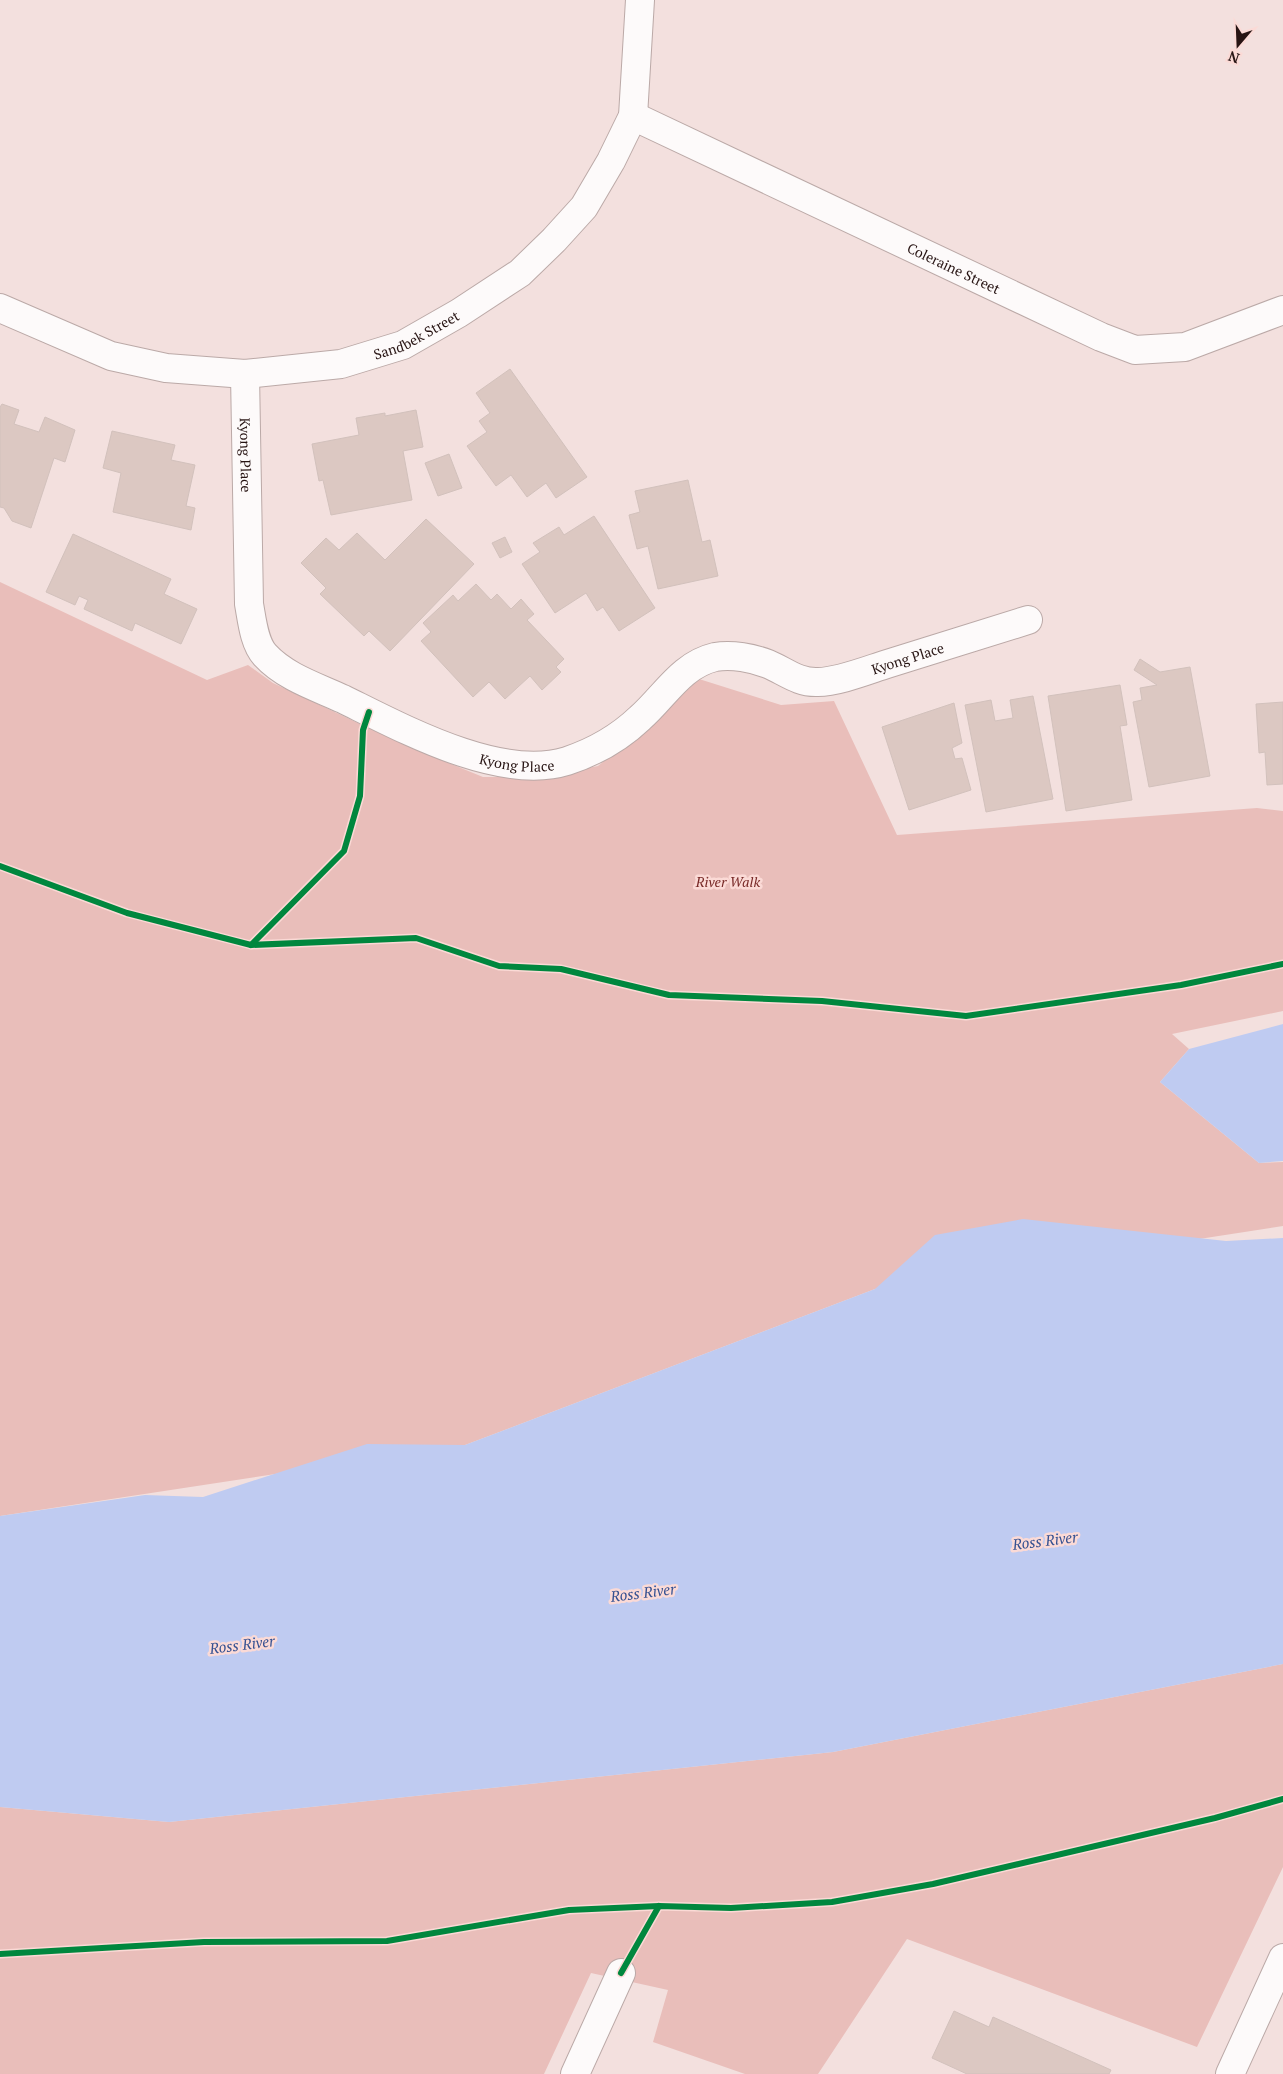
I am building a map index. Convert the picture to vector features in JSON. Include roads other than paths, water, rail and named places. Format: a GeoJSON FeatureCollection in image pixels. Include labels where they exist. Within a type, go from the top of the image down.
{"type":"FeatureCollection","features":[{"type":"Feature","properties":{"kind":"street","name":"Sandbek Street"},"geometry":{"type":"LineString","coordinates":[[0,308],[111,356],[166,368],[245,374],[341,364],[403,345],[459,313],[520,274],[584,207],[611,161],[633,116],[640,0]]}},
{"type":"Feature","properties":{"kind":"street","name":"Coleraine Street"},"geometry":{"type":"LineString","coordinates":[[633,116],[1101,337],[1135,350],[1185,347],[1283,310]]}},
{"type":"Feature","properties":{"kind":"street","name":"Kyong Place"},"geometry":{"type":"LineString","coordinates":[[245,374],[249,604],[255,632],[264,654],[286,672],[414,734],[463,754],[500,762],[533,765],[566,761],[610,742],[640,718],[692,666],[717,657],[739,657],[768,664],[795,679],[818,682],[851,675],[1028,620]]}},
{"type":"Feature","properties":{"kind":"street"},"geometry":{"type":"LineString","coordinates":[[1230,2074],[1283,1958]]}},
{"type":"Feature","properties":{"kind":"street"},"geometry":{"type":"LineString","coordinates":[[575,2074],[621,1973]]}},
{"type":"Feature","properties":{"kind":"water"},"geometry":{"type":"Polygon","coordinates":[[[1283,1024],[1283,1161],[1259,1163],[1160,1082],[1189,1049],[1283,1024]]]}},
{"type":"Feature","properties":{"kind":"water","name":"Ross River"},"geometry":{"type":"Polygon","coordinates":[[[1023,1219],[1226,1241],[1283,1238],[1283,1664],[833,1752],[169,1822],[0,1807],[0,1516],[145,1495],[203,1497],[367,1444],[465,1445],[875,1289],[935,1235],[1023,1219]]]}},
{"type":"Feature","properties":{"kind":"park label","name":"River Walk"},"geometry":{"type":"Point","coordinates":[728,881]}}]}
